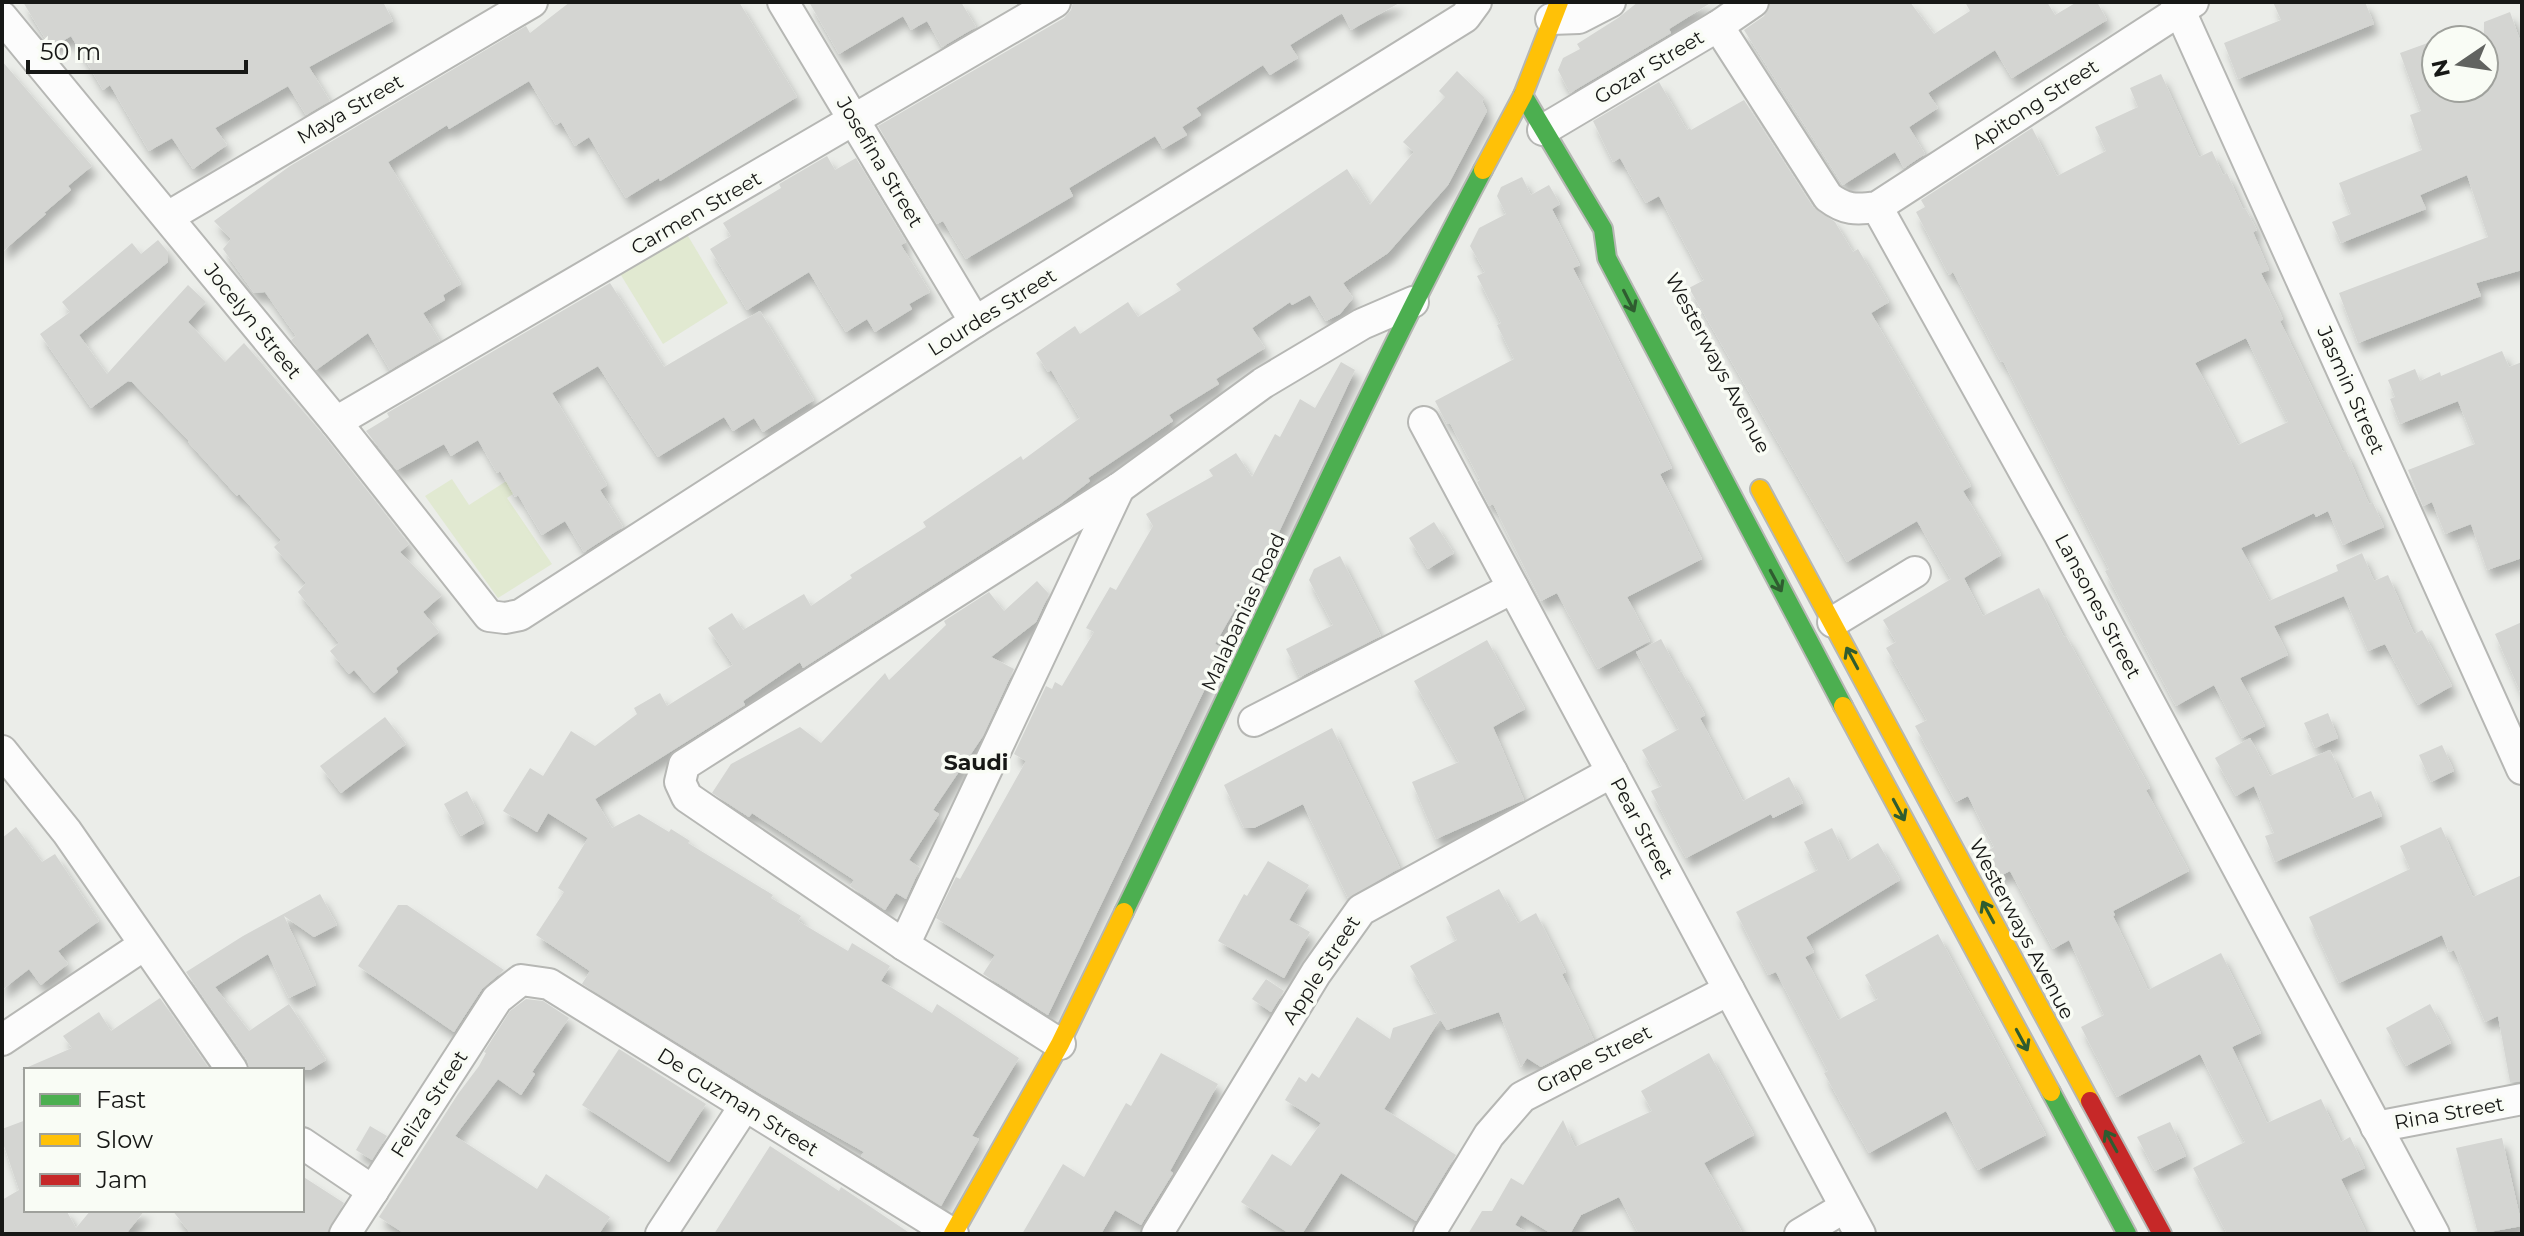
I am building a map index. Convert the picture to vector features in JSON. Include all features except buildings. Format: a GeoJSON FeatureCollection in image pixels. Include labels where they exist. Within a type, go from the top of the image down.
{"type":"FeatureCollection","features":[{"type":"Feature","properties":{"kind":"street","name":"Maya Street"},"geometry":{"type":"LineString","coordinates":[[168,217],[532,2]]}},
{"type":"Feature","properties":{"kind":"street","name":"Josefina Street"},"geometry":{"type":"LineString","coordinates":[[783,2],[975,322]]}},
{"type":"Feature","properties":{"kind":"street","name":"Carmen Street"},"geometry":{"type":"LineString","coordinates":[[336,422],[1055,2]]}},
{"type":"Feature","properties":{"kind":"street","name":"Lourdes Street"},"geometry":{"type":"LineString","coordinates":[[505,618],[520,615],[975,322],[1465,17],[1476,2]]}},
{"type":"Feature","properties":{"kind":"street"},"geometry":{"type":"LineString","coordinates":[[1555,11],[1579,18],[1610,2]]}},
{"type":"Feature","properties":{"kind":"street","name":"Gozar Street"},"geometry":{"type":"LineString","coordinates":[[1543,130],[1753,2]]}},
{"type":"Feature","properties":{"kind":"street","name":"Apitong Street"},"geometry":{"type":"LineString","coordinates":[[1877,207],[2183,5]]}},
{"type":"Feature","properties":{"kind":"street","name":"Jasmin Street"},"geometry":{"type":"LineString","coordinates":[[2183,5],[2522,769]]}},
{"type":"Feature","properties":{"kind":"street","name":"Malabanias Road"},"geometry":{"type":"LineString","coordinates":[[953,1234],[1060,1044],[1413,302],[1523,95],[1555,11]]}},
{"type":"Feature","properties":{"kind":"street","name":"Jocelyn Street"},"geometry":{"type":"LineString","coordinates":[[2,17],[336,422],[489,616],[505,618]]}},
{"type":"Feature","properties":{"kind":"street"},"geometry":{"type":"LineString","coordinates":[[1718,26],[1828,197],[1852,210],[1877,207]]}},
{"type":"Feature","properties":{"kind":"street"},"geometry":{"type":"LineString","coordinates":[[1523,95],[1603,229],[1607,258],[1756,545],[2127,1234]]}},
{"type":"Feature","properties":{"kind":"street","name":"Lansones Street"},"geometry":{"type":"LineString","coordinates":[[1877,207],[2059,534],[2434,1234]]}},
{"type":"Feature","properties":{"kind":"street"},"geometry":{"type":"LineString","coordinates":[[1603,229],[1628,240]]}},
{"type":"Feature","properties":{"kind":"street"},"geometry":{"type":"LineString","coordinates":[[1060,1044],[904,945],[687,797],[680,782],[684,765],[1119,488],[1263,383],[1362,324],[1413,302]]}},
{"type":"Feature","properties":{"kind":"street","name":"Pear Street"},"geometry":{"type":"LineString","coordinates":[[1424,422],[1860,1234]]}},
{"type":"Feature","properties":{"kind":"street","name":"Westerways Avenue"},"geometry":{"type":"LineString","coordinates":[[1753,476],[2162,1234]]}},
{"type":"Feature","properties":{"kind":"street"},"geometry":{"type":"LineString","coordinates":[[904,945],[1119,488]]}},
{"type":"Feature","properties":{"kind":"street"},"geometry":{"type":"LineString","coordinates":[[1756,545],[1781,531]]}},
{"type":"Feature","properties":{"kind":"street"},"geometry":{"type":"LineString","coordinates":[[1833,622],[1915,572]]}},
{"type":"Feature","properties":{"kind":"street"},"geometry":{"type":"LineString","coordinates":[[1254,721],[1513,588]]}},
{"type":"Feature","properties":{"kind":"street"},"geometry":{"type":"LineString","coordinates":[[1851,722],[1878,707]]}},
{"type":"Feature","properties":{"kind":"street"},"geometry":{"type":"LineString","coordinates":[[2,751],[67,832],[231,1068]]}},
{"type":"Feature","properties":{"kind":"street","name":"Apple Street"},"geometry":{"type":"LineString","coordinates":[[1157,1234],[1316,973],[1361,910],[1612,772]]}},
{"type":"Feature","properties":{"kind":"street"},"geometry":{"type":"LineString","coordinates":[[2,1040],[144,945]]}},
{"type":"Feature","properties":{"kind":"street","name":"De Guzman Street"},"geometry":{"type":"LineString","coordinates":[[521,980],[549,984],[953,1234]]}},
{"type":"Feature","properties":{"kind":"street","name":"Feliza Street"},"geometry":{"type":"LineString","coordinates":[[345,1234],[497,999],[521,980]]}},
{"type":"Feature","properties":{"kind":"street","name":"Grape Street"},"geometry":{"type":"LineString","coordinates":[[1429,1234],[1489,1135],[1522,1097],[1729,990]]}},
{"type":"Feature","properties":{"kind":"street","name":"Rina Street"},"geometry":{"type":"LineString","coordinates":[[2376,1127],[2522,1099]]}},
{"type":"Feature","properties":{"kind":"street"},"geometry":{"type":"LineString","coordinates":[[661,1234],[744,1107]]}},
{"type":"Feature","properties":{"kind":"street"},"geometry":{"type":"LineString","coordinates":[[304,1144],[373,1191]]}},
{"type":"Feature","properties":{"kind":"street"},"geometry":{"type":"LineString","coordinates":[[2099,1184],[2127,1170]]}},
{"type":"Feature","properties":{"kind":"street"},"geometry":{"type":"LineString","coordinates":[[1800,1234],[1845,1207]]}},
{"type":"Feature","properties":{"kind":"green space"},"geometry":{"type":"Polygon","coordinates":[[[682,226],[728,303],[663,344],[616,267],[682,226]]]}},
{"type":"Feature","properties":{"kind":"green space"},"geometry":{"type":"Polygon","coordinates":[[[525,469],[533,481],[507,498],[552,564],[498,598],[425,496],[452,479],[469,505],[525,469]]]}},
{"type":"Feature","properties":{"kind":"traffic: fast"},"geometry":{"type":"LineString","coordinates":[[1523,95],[1603,229],[1607,258],[1843,706]]}},
{"type":"Feature","properties":{"kind":"traffic: fast"},"geometry":{"type":"LineString","coordinates":[[1124,912],[1344,446],[1483,170]]}},
{"type":"Feature","properties":{"kind":"traffic: fast"},"geometry":{"type":"LineString","coordinates":[[2051,1092],[2127,1234]]}},
{"type":"Feature","properties":{"kind":"traffic: slow"},"geometry":{"type":"LineString","coordinates":[[1483,170],[1523,95],[1559,2]]}},
{"type":"Feature","properties":{"kind":"traffic: slow"},"geometry":{"type":"LineString","coordinates":[[1760,489],[2090,1101]]}},
{"type":"Feature","properties":{"kind":"traffic: slow"},"geometry":{"type":"LineString","coordinates":[[1843,706],[2051,1092]]}},
{"type":"Feature","properties":{"kind":"traffic: slow"},"geometry":{"type":"LineString","coordinates":[[953,1234],[1060,1044],[1124,912]]}},
{"type":"Feature","properties":{"kind":"traffic: jam"},"geometry":{"type":"LineString","coordinates":[[2090,1101],[2162,1234]]}},
{"type":"Feature","properties":{"kind":"district","name":"Saudi"},"geometry":{"type":"Point","coordinates":[976,762]}}]}
